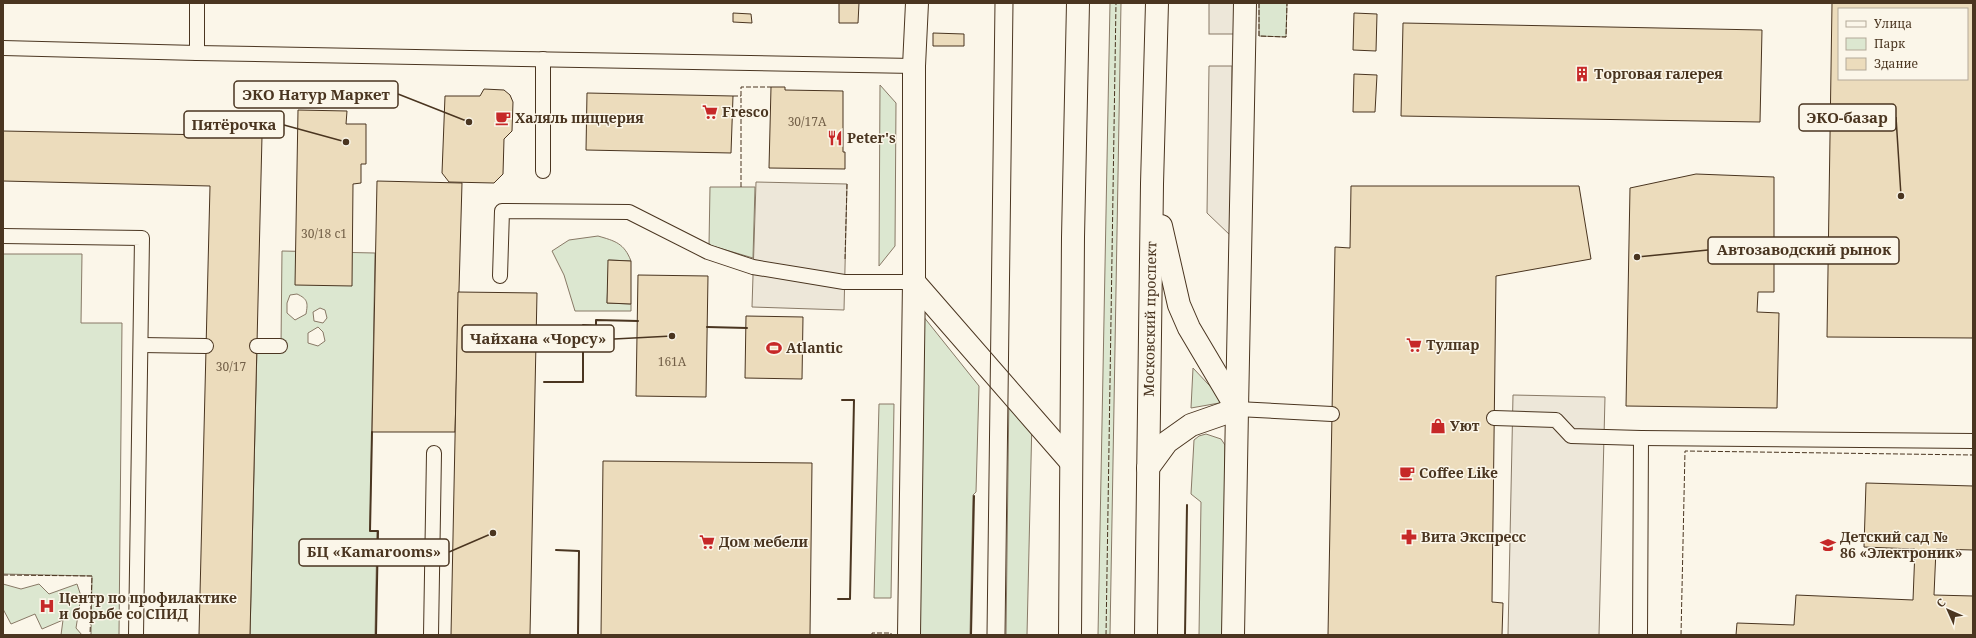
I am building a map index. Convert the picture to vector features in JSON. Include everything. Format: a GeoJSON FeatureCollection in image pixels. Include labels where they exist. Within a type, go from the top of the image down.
{"type":"FeatureCollection","features":[{"type":"Feature","properties":{"kind":"main road"},"geometry":{"type":"LineString","coordinates":[[909,635],[914,282],[914,66],[917,3]]}},
{"type":"Feature","properties":{"kind":"main road"},"geometry":{"type":"LineString","coordinates":[[1070,635],[1078,3]]}},
{"type":"Feature","properties":{"kind":"main road","name":"Московский проспект"},"geometry":{"type":"LineString","coordinates":[[1146,635],[1152,184],[1157,3]]}},
{"type":"Feature","properties":{"kind":"main road"},"geometry":{"type":"LineString","coordinates":[[1233,635],[1245,3]]}},
{"type":"Feature","properties":{"kind":"main road"},"geometry":{"type":"LineString","coordinates":[[1152,184],[1179,305],[1190,328],[1237,409]]}},
{"type":"Feature","properties":{"kind":"main road"},"geometry":{"type":"LineString","coordinates":[[914,282],[1071,462]]}},
{"type":"Feature","properties":{"kind":"main road"},"geometry":{"type":"LineString","coordinates":[[1148,468],[1167,442],[1190,425],[1237,409]]}},
{"type":"Feature","properties":{"kind":"lane"},"geometry":{"type":"LineString","coordinates":[[197,3],[197,53]]}},
{"type":"Feature","properties":{"kind":"lane"},"geometry":{"type":"LineString","coordinates":[[3,48],[914,66]]}},
{"type":"Feature","properties":{"kind":"lane"},"geometry":{"type":"LineString","coordinates":[[543,59],[543,171]]}},
{"type":"Feature","properties":{"kind":"lane"},"geometry":{"type":"LineString","coordinates":[[500,276],[502,211],[629,212],[708,252],[753,267],[844,282],[914,282]]}},
{"type":"Feature","properties":{"kind":"lane"},"geometry":{"type":"LineString","coordinates":[[3,236],[142,238],[136,635]]}},
{"type":"Feature","properties":{"kind":"lane"},"geometry":{"type":"LineString","coordinates":[[141,345],[206,346]]}},
{"type":"Feature","properties":{"kind":"lane"},"geometry":{"type":"LineString","coordinates":[[257,346],[280,346]]}},
{"type":"Feature","properties":{"kind":"lane"},"geometry":{"type":"LineString","coordinates":[[1237,409],[1332,414]]}},
{"type":"Feature","properties":{"kind":"lane"},"geometry":{"type":"LineString","coordinates":[[1494,418],[1556,420],[1571,436],[1973,441]]}},
{"type":"Feature","properties":{"kind":"lane"},"geometry":{"type":"LineString","coordinates":[[1640,635],[1641,438]]}},
{"type":"Feature","properties":{"kind":"lane"},"geometry":{"type":"LineString","coordinates":[[431,635],[434,453]]}},
{"type":"Feature","properties":{"kind":"green space"},"geometry":{"type":"Polygon","coordinates":[[[1110,3],[1121,3],[1110,635],[1098,635],[1110,3]]]}},
{"type":"Feature","properties":{"kind":"green space"},"geometry":{"type":"Polygon","coordinates":[[[1259,3],[1287,3],[1286,37],[1259,36],[1259,3]]]}},
{"type":"Feature","properties":{"kind":"green space"},"geometry":{"type":"Polygon","coordinates":[[[880,85],[896,103],[895,246],[879,266],[880,85]]]}},
{"type":"Feature","properties":{"kind":"green space"},"geometry":{"type":"Polygon","coordinates":[[[710,187],[755,187],[753,258],[709,245],[710,187]]]}},
{"type":"Feature","properties":{"kind":"green space"},"geometry":{"type":"Polygon","coordinates":[[[598,236],[609,239],[622,246],[631,261],[609,260],[607,303],[631,304],[631,311],[575,311],[564,275],[552,251],[569,240],[598,236]]]}},
{"type":"Feature","properties":{"kind":"green space"},"geometry":{"type":"Polygon","coordinates":[[[282,251],[375,253],[370,531],[377,531],[375,635],[250,635],[257,346],[281,346],[282,251]],[[297,294],[290,295],[287,303],[287,313],[295,320],[306,314],[307,307],[305,300],[297,294]],[[320,308],[313,312],[314,321],[323,323],[327,318],[325,310],[320,308]],[[318,327],[308,333],[308,343],[318,346],[325,341],[323,332],[318,327]]]}},
{"type":"Feature","properties":{"kind":"green space"},"geometry":{"type":"Polygon","coordinates":[[[3,254],[82,254],[81,323],[122,323],[119,635],[91,635],[92,576],[3,574],[3,254]]]}},
{"type":"Feature","properties":{"kind":"green space"},"geometry":{"type":"Polygon","coordinates":[[[923,316],[979,386],[976,492],[973,495],[970,635],[918,635],[923,316]]]}},
{"type":"Feature","properties":{"kind":"green space"},"geometry":{"type":"Polygon","coordinates":[[[1193,368],[1225,402],[1191,408],[1193,368]]]}},
{"type":"Feature","properties":{"kind":"green space"},"geometry":{"type":"Polygon","coordinates":[[[1009,391],[1032,419],[1027,635],[1006,635],[1009,391]]]}},
{"type":"Feature","properties":{"kind":"green space"},"geometry":{"type":"Polygon","coordinates":[[[879,404],[894,404],[891,598],[874,598],[879,404]]]}},
{"type":"Feature","properties":{"kind":"green space"},"geometry":{"type":"Polygon","coordinates":[[[1206,434],[1221,439],[1225,445],[1225,635],[1199,635],[1201,502],[1191,494],[1194,440],[1199,436],[1206,434]]]}},
{"type":"Feature","properties":{"kind":"green space"},"geometry":{"type":"Polygon","coordinates":[[[3,584],[21,589],[39,584],[49,594],[77,584],[81,596],[76,628],[82,635],[61,635],[63,620],[42,629],[35,614],[11,624],[3,609],[3,584]]]}},
{"type":"Feature","properties":{"kind":"shaded area"},"geometry":{"type":"Polygon","coordinates":[[[1209,3],[1234,3],[1234,34],[1209,34],[1209,3]]]}},
{"type":"Feature","properties":{"kind":"shaded area"},"geometry":{"type":"Polygon","coordinates":[[[1209,66],[1232,66],[1231,236],[1207,213],[1209,66]]]}},
{"type":"Feature","properties":{"kind":"shaded area"},"geometry":{"type":"Polygon","coordinates":[[[756,182],[847,184],[844,310],[752,307],[756,182]]]}},
{"type":"Feature","properties":{"kind":"shaded area"},"geometry":{"type":"Polygon","coordinates":[[[1513,395],[1605,397],[1599,635],[1508,635],[1513,395]]]}},
{"type":"Feature","properties":{"kind":"building"},"geometry":{"type":"Polygon","coordinates":[[[839,3],[859,3],[858,23],[839,23],[839,3]]]}},
{"type":"Feature","properties":{"kind":"building"},"geometry":{"type":"Polygon","coordinates":[[[1832,3],[1973,3],[1973,338],[1827,337],[1832,3]]]}},
{"type":"Feature","properties":{"kind":"building"},"geometry":{"type":"Polygon","coordinates":[[[733,13],[751,14],[752,23],[733,22],[733,13]]]}},
{"type":"Feature","properties":{"kind":"building"},"geometry":{"type":"Polygon","coordinates":[[[1354,13],[1377,14],[1376,51],[1353,50],[1354,13]]]}},
{"type":"Feature","properties":{"kind":"building","name":"Торговая галерея"},"geometry":{"type":"Polygon","coordinates":[[[1403,23],[1762,30],[1760,122],[1401,116],[1403,23]]]}},
{"type":"Feature","properties":{"kind":"building"},"geometry":{"type":"Polygon","coordinates":[[[933,33],[964,34],[964,46],[933,46],[933,33]]]}},
{"type":"Feature","properties":{"kind":"building"},"geometry":{"type":"Polygon","coordinates":[[[1354,74],[1377,75],[1375,112],[1353,112],[1354,74]]]}},
{"type":"Feature","properties":{"kind":"building"},"geometry":{"type":"Polygon","coordinates":[[[771,87],[785,87],[785,90],[843,91],[843,152],[845,152],[845,169],[769,168],[771,87]]]}},
{"type":"Feature","properties":{"kind":"building"},"geometry":{"type":"Polygon","coordinates":[[[484,89],[504,90],[510,95],[513,102],[512,131],[504,139],[503,174],[494,183],[449,182],[442,173],[445,96],[480,96],[484,89]]]}},
{"type":"Feature","properties":{"kind":"building"},"geometry":{"type":"Polygon","coordinates":[[[587,93],[733,96],[731,153],[586,150],[587,93]]]}},
{"type":"Feature","properties":{"kind":"building"},"geometry":{"type":"Polygon","coordinates":[[[298,110],[347,111],[346,124],[366,124],[366,164],[361,164],[361,183],[353,184],[352,286],[295,285],[298,110]]]}},
{"type":"Feature","properties":{"kind":"building"},"geometry":{"type":"Polygon","coordinates":[[[3,131],[262,136],[250,635],[199,635],[210,186],[3,181],[3,131]]]}},
{"type":"Feature","properties":{"kind":"building"},"geometry":{"type":"Polygon","coordinates":[[[1696,174],[1774,177],[1774,292],[1758,292],[1757,312],[1779,313],[1777,408],[1626,406],[1630,188],[1696,174]]]}},
{"type":"Feature","properties":{"kind":"building"},"geometry":{"type":"Polygon","coordinates":[[[377,181],[462,183],[455,432],[372,432],[377,181]]]}},
{"type":"Feature","properties":{"kind":"building","name":"Тулпар"},"geometry":{"type":"Polygon","coordinates":[[[1351,186],[1579,186],[1591,259],[1496,276],[1492,602],[1503,603],[1502,635],[1328,635],[1335,247],[1350,248],[1351,186]]]}},
{"type":"Feature","properties":{"kind":"building"},"geometry":{"type":"Polygon","coordinates":[[[608,260],[631,261],[631,304],[607,303],[608,260]]]}},
{"type":"Feature","properties":{"kind":"building"},"geometry":{"type":"Polygon","coordinates":[[[638,275],[708,276],[706,397],[636,396],[638,275]]]}},
{"type":"Feature","properties":{"kind":"building"},"geometry":{"type":"Polygon","coordinates":[[[458,292],[537,293],[530,635],[451,635],[458,292]]]}},
{"type":"Feature","properties":{"kind":"building"},"geometry":{"type":"Polygon","coordinates":[[[746,316],[803,317],[802,379],[745,378],[746,316]]]}},
{"type":"Feature","properties":{"kind":"building","name":"Дом мебели"},"geometry":{"type":"Polygon","coordinates":[[[603,461],[812,463],[810,635],[601,635],[603,461]]]}},
{"type":"Feature","properties":{"kind":"building"},"geometry":{"type":"Polygon","coordinates":[[[1866,483],[1973,486],[1973,550],[1936,549],[1934,595],[1973,596],[1973,635],[1736,635],[1737,623],[1794,625],[1796,595],[1913,600],[1915,549],[1864,547],[1866,483]]]}},
{"type":"Feature","properties":{"kind":"tram line"},"geometry":{"type":"LineString","coordinates":[[987,635],[995,3]]}},
{"type":"Feature","properties":{"kind":"tram line"},"geometry":{"type":"LineString","coordinates":[[1005,635],[1013,3]]}},
{"type":"Feature","properties":{"kind":"fence"},"geometry":{"type":"LineString","coordinates":[[1106,635],[1116,3]]}},
{"type":"Feature","properties":{"kind":"fence"},"geometry":{"type":"LineString","coordinates":[[1259,3],[1259,36],[1286,37],[1287,3]]}},
{"type":"Feature","properties":{"kind":"fence"},"geometry":{"type":"LineString","coordinates":[[741,187],[741,87],[771,87]]}},
{"type":"Feature","properties":{"kind":"fence"},"geometry":{"type":"LineString","coordinates":[[733,96],[741,96]]}},
{"type":"Feature","properties":{"kind":"fence"},"geometry":{"type":"LineString","coordinates":[[845,259],[847,184]]}},
{"type":"Feature","properties":{"kind":"fence"},"geometry":{"type":"LineString","coordinates":[[1681,635],[1685,451],[1973,455]]}},
{"type":"Feature","properties":{"kind":"fence"},"geometry":{"type":"LineString","coordinates":[[3,575],[92,576],[90,635]]}},
{"type":"Feature","properties":{"kind":"fence"},"geometry":{"type":"LineString","coordinates":[[872,635],[872,633],[891,633],[891,635]]}},
{"type":"Feature","properties":{"kind":"wall"},"geometry":{"type":"LineString","coordinates":[[544,382],[583,382],[583,325],[596,326],[596,320],[638,321]]}},
{"type":"Feature","properties":{"kind":"wall"},"geometry":{"type":"LineString","coordinates":[[707,327],[747,328]]}},
{"type":"Feature","properties":{"kind":"wall"},"geometry":{"type":"LineString","coordinates":[[838,599],[850,599],[854,400],[842,400]]}},
{"type":"Feature","properties":{"kind":"wall"},"geometry":{"type":"LineString","coordinates":[[372,432],[370,531],[378,531],[376,635]]}},
{"type":"Feature","properties":{"kind":"wall"},"geometry":{"type":"LineString","coordinates":[[971,635],[974,496]]}},
{"type":"Feature","properties":{"kind":"wall"},"geometry":{"type":"LineString","coordinates":[[1185,635],[1187,505]]}},
{"type":"Feature","properties":{"kind":"wall"},"geometry":{"type":"LineString","coordinates":[[556,550],[579,551],[578,635]]}},
{"type":"Feature","properties":{"kind":"place","name":"Торговая галерея"},"geometry":{"type":"Point","coordinates":[1582,74]}},
{"type":"Feature","properties":{"kind":"place","name":"Fresco"},"geometry":{"type":"Point","coordinates":[710,112]}},
{"type":"Feature","properties":{"kind":"place","name":"Халяль пиццерия"},"geometry":{"type":"Point","coordinates":[503,118]}},
{"type":"Feature","properties":{"kind":"place","name":"ЭКО Натур Маркет"},"geometry":{"type":"Point","coordinates":[469,122]}},
{"type":"Feature","properties":{"kind":"place","name":"Peter's"},"geometry":{"type":"Point","coordinates":[835,138]}},
{"type":"Feature","properties":{"kind":"place","name":"Пятёрочка"},"geometry":{"type":"Point","coordinates":[346,142]}},
{"type":"Feature","properties":{"kind":"place","name":"ЭКО-базар"},"geometry":{"type":"Point","coordinates":[1901,196]}},
{"type":"Feature","properties":{"kind":"place","name":"Автозаводский рынок"},"geometry":{"type":"Point","coordinates":[1637,257]}},
{"type":"Feature","properties":{"kind":"place","name":"Чайхана «Чорсу»"},"geometry":{"type":"Point","coordinates":[672,336]}},
{"type":"Feature","properties":{"kind":"place","name":"Тулпар"},"geometry":{"type":"Point","coordinates":[1414,345]}},
{"type":"Feature","properties":{"kind":"place","name":"Atlantic"},"geometry":{"type":"Point","coordinates":[774,348]}},
{"type":"Feature","properties":{"kind":"place","name":"Уют"},"geometry":{"type":"Point","coordinates":[1438,426]}},
{"type":"Feature","properties":{"kind":"place","name":"Coffee Like"},"geometry":{"type":"Point","coordinates":[1407,473]}},
{"type":"Feature","properties":{"kind":"place","name":"БЦ «Kamarooms»"},"geometry":{"type":"Point","coordinates":[493,533]}},
{"type":"Feature","properties":{"kind":"place","name":"Вита Экспресс"},"geometry":{"type":"Point","coordinates":[1409,537]}},
{"type":"Feature","properties":{"kind":"place","name":"Дом мебели"},"geometry":{"type":"Point","coordinates":[707,542]}},
{"type":"Feature","properties":{"kind":"place","name":"Детский сад № 86 «Электроник»"},"geometry":{"type":"Point","coordinates":[1828,545]}},
{"type":"Feature","properties":{"kind":"place","name":"Центр по профилактике и борьбе со СПИД"},"geometry":{"type":"Point","coordinates":[47,606]}}]}
